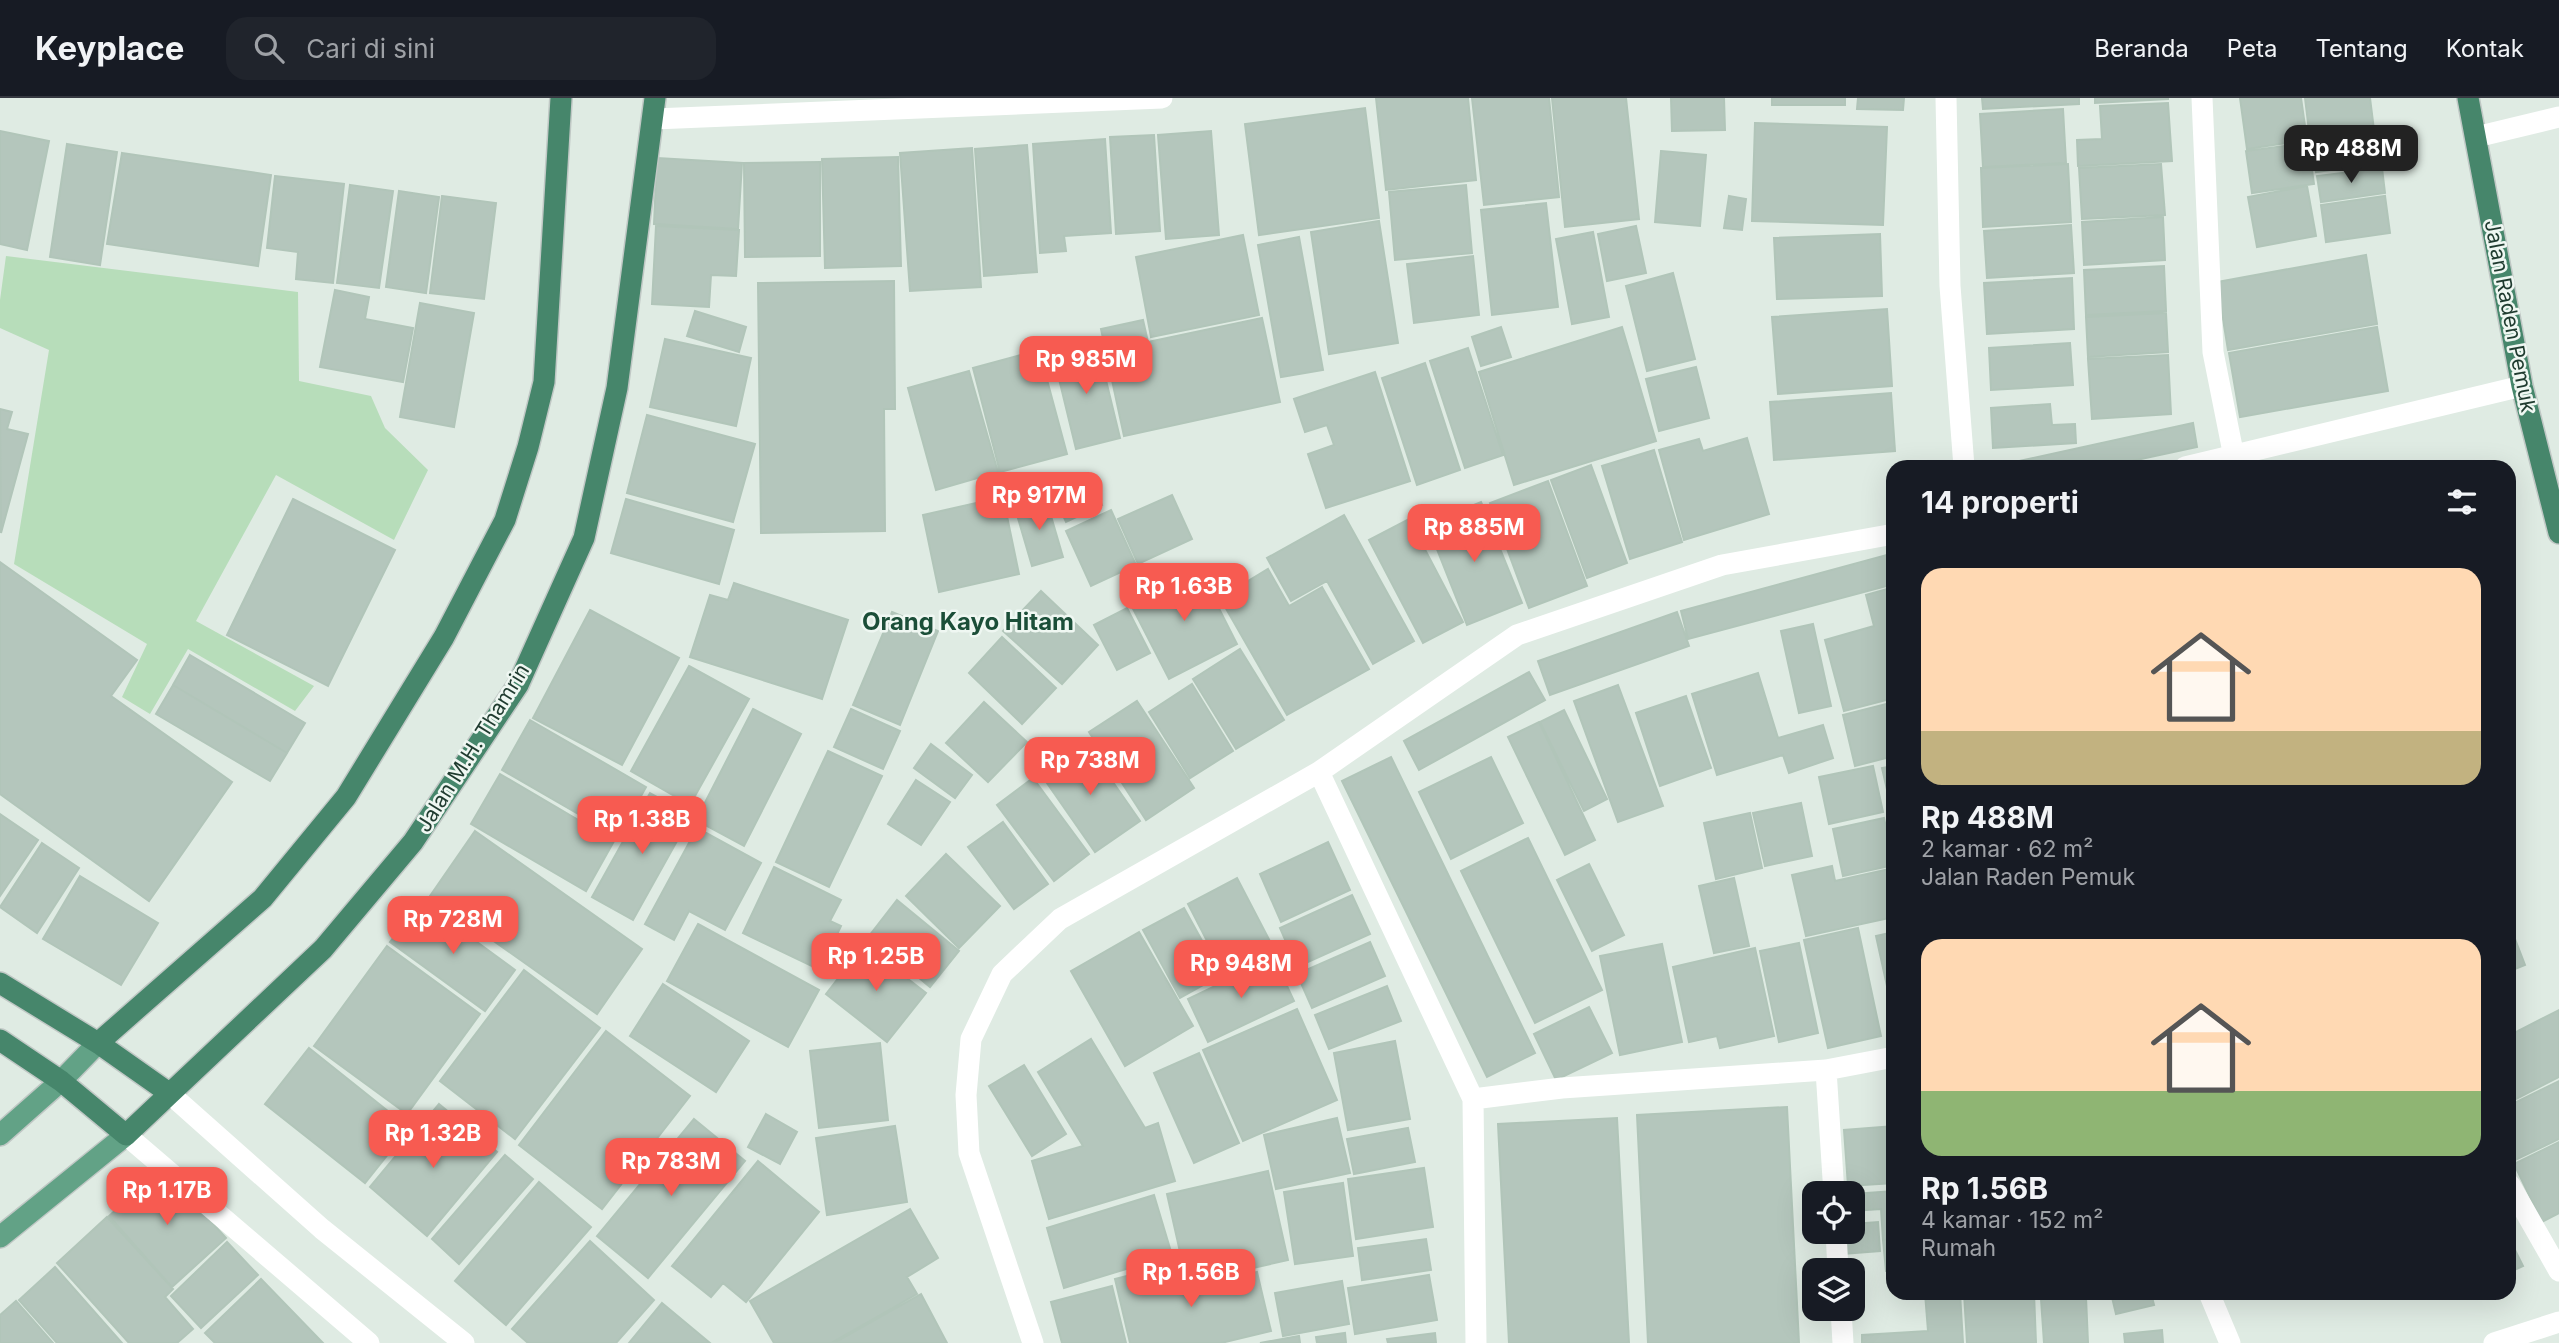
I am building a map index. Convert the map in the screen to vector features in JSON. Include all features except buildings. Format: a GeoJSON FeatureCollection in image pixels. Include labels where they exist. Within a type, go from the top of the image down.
{"type":"FeatureCollection","features":[{"type":"Feature","properties":{"kind":"highway"},"geometry":{"type":"LineString","coordinates":[[98,1043],[263,898],[346,797],[444,637],[505,520],[528,447],[544,382],[561,98]]}},
{"type":"Feature","properties":{"kind":"highway","name":"Jalan Raden Pemuk"},"geometry":{"type":"LineString","coordinates":[[2468,98],[2522,386],[2559,533]]}},
{"type":"Feature","properties":{"kind":"highway","name":"Jalan M.H. Thamrin"},"geometry":{"type":"LineString","coordinates":[[126,1135],[323,949],[413,842],[518,685],[584,538],[617,388],[655,108]]}},
{"type":"Feature","properties":{"kind":"highway"},"geometry":{"type":"LineString","coordinates":[[0,983],[98,1043],[169,1093]]}},
{"type":"Feature","properties":{"kind":"highway"},"geometry":{"type":"LineString","coordinates":[[0,1040],[61,1081],[126,1135]]}},
{"type":"Feature","properties":{"kind":"main road"},"geometry":{"type":"LineString","coordinates":[[0,1135],[61,1081],[98,1043]]}},
{"type":"Feature","properties":{"kind":"main road","name":"Jalan M.H. Thamrin"},"geometry":{"type":"LineString","coordinates":[[0,1237],[126,1135]]}},
{"type":"Feature","properties":{"kind":"street"},"geometry":{"type":"LineString","coordinates":[[655,108],[1162,98]]}},
{"type":"Feature","properties":{"kind":"street"},"geometry":{"type":"LineString","coordinates":[[1946,98],[1950,286],[1963,460]]}},
{"type":"Feature","properties":{"kind":"street"},"geometry":{"type":"LineString","coordinates":[[2202,98],[2213,352],[2234,460]]}},
{"type":"Feature","properties":{"kind":"street"},"geometry":{"type":"LineString","coordinates":[[2476,137],[2559,117]]}},
{"type":"Feature","properties":{"kind":"street"},"geometry":{"type":"LineString","coordinates":[[2238,460],[2522,386]]}},
{"type":"Feature","properties":{"kind":"street"},"geometry":{"type":"LineString","coordinates":[[1033,1343],[969,1153],[966,1095],[971,1039],[1002,974],[1060,919],[1318,772],[1517,635],[1722,565],[1886,535]]}},
{"type":"Feature","properties":{"kind":"street"},"geometry":{"type":"LineString","coordinates":[[1318,772],[1473,1099],[1476,1343]]}},
{"type":"Feature","properties":{"kind":"street"},"geometry":{"type":"LineString","coordinates":[[1473,1099],[1562,1088],[1826,1070],[1886,1059]]}},
{"type":"Feature","properties":{"kind":"street"},"geometry":{"type":"LineString","coordinates":[[1826,1070],[1833,1181]]}},
{"type":"Feature","properties":{"kind":"street"},"geometry":{"type":"LineString","coordinates":[[169,1093],[322,1229],[464,1343]]}},
{"type":"Feature","properties":{"kind":"street"},"geometry":{"type":"LineString","coordinates":[[126,1135],[369,1343]]}},
{"type":"Feature","properties":{"kind":"street"},"geometry":{"type":"LineString","coordinates":[[2516,1196],[2559,1271]]}},
{"type":"Feature","properties":{"kind":"street"},"geometry":{"type":"LineString","coordinates":[[2212,1300],[2230,1343]]}},
{"type":"Feature","properties":{"kind":"street"},"geometry":{"type":"LineString","coordinates":[[1842,1321],[1843,1343]]}},
{"type":"Feature","properties":{"kind":"street"},"geometry":{"type":"LineString","coordinates":[[2494,1343],[2559,1322]]}},
{"type":"Feature","properties":{"kind":"green space"},"geometry":{"type":"Polygon","coordinates":[[[6,256],[298,292],[299,381],[371,396],[385,428],[428,470],[394,540],[276,475],[196,621],[314,686],[295,711],[188,649],[150,714],[122,697],[147,644],[14,564],[49,350],[0,328],[0,300],[6,256]]]}},
{"type":"Feature","properties":{"kind":"district","name":"Orang Kayo Hitam"},"geometry":{"type":"Point","coordinates":[968,622]}}]}
